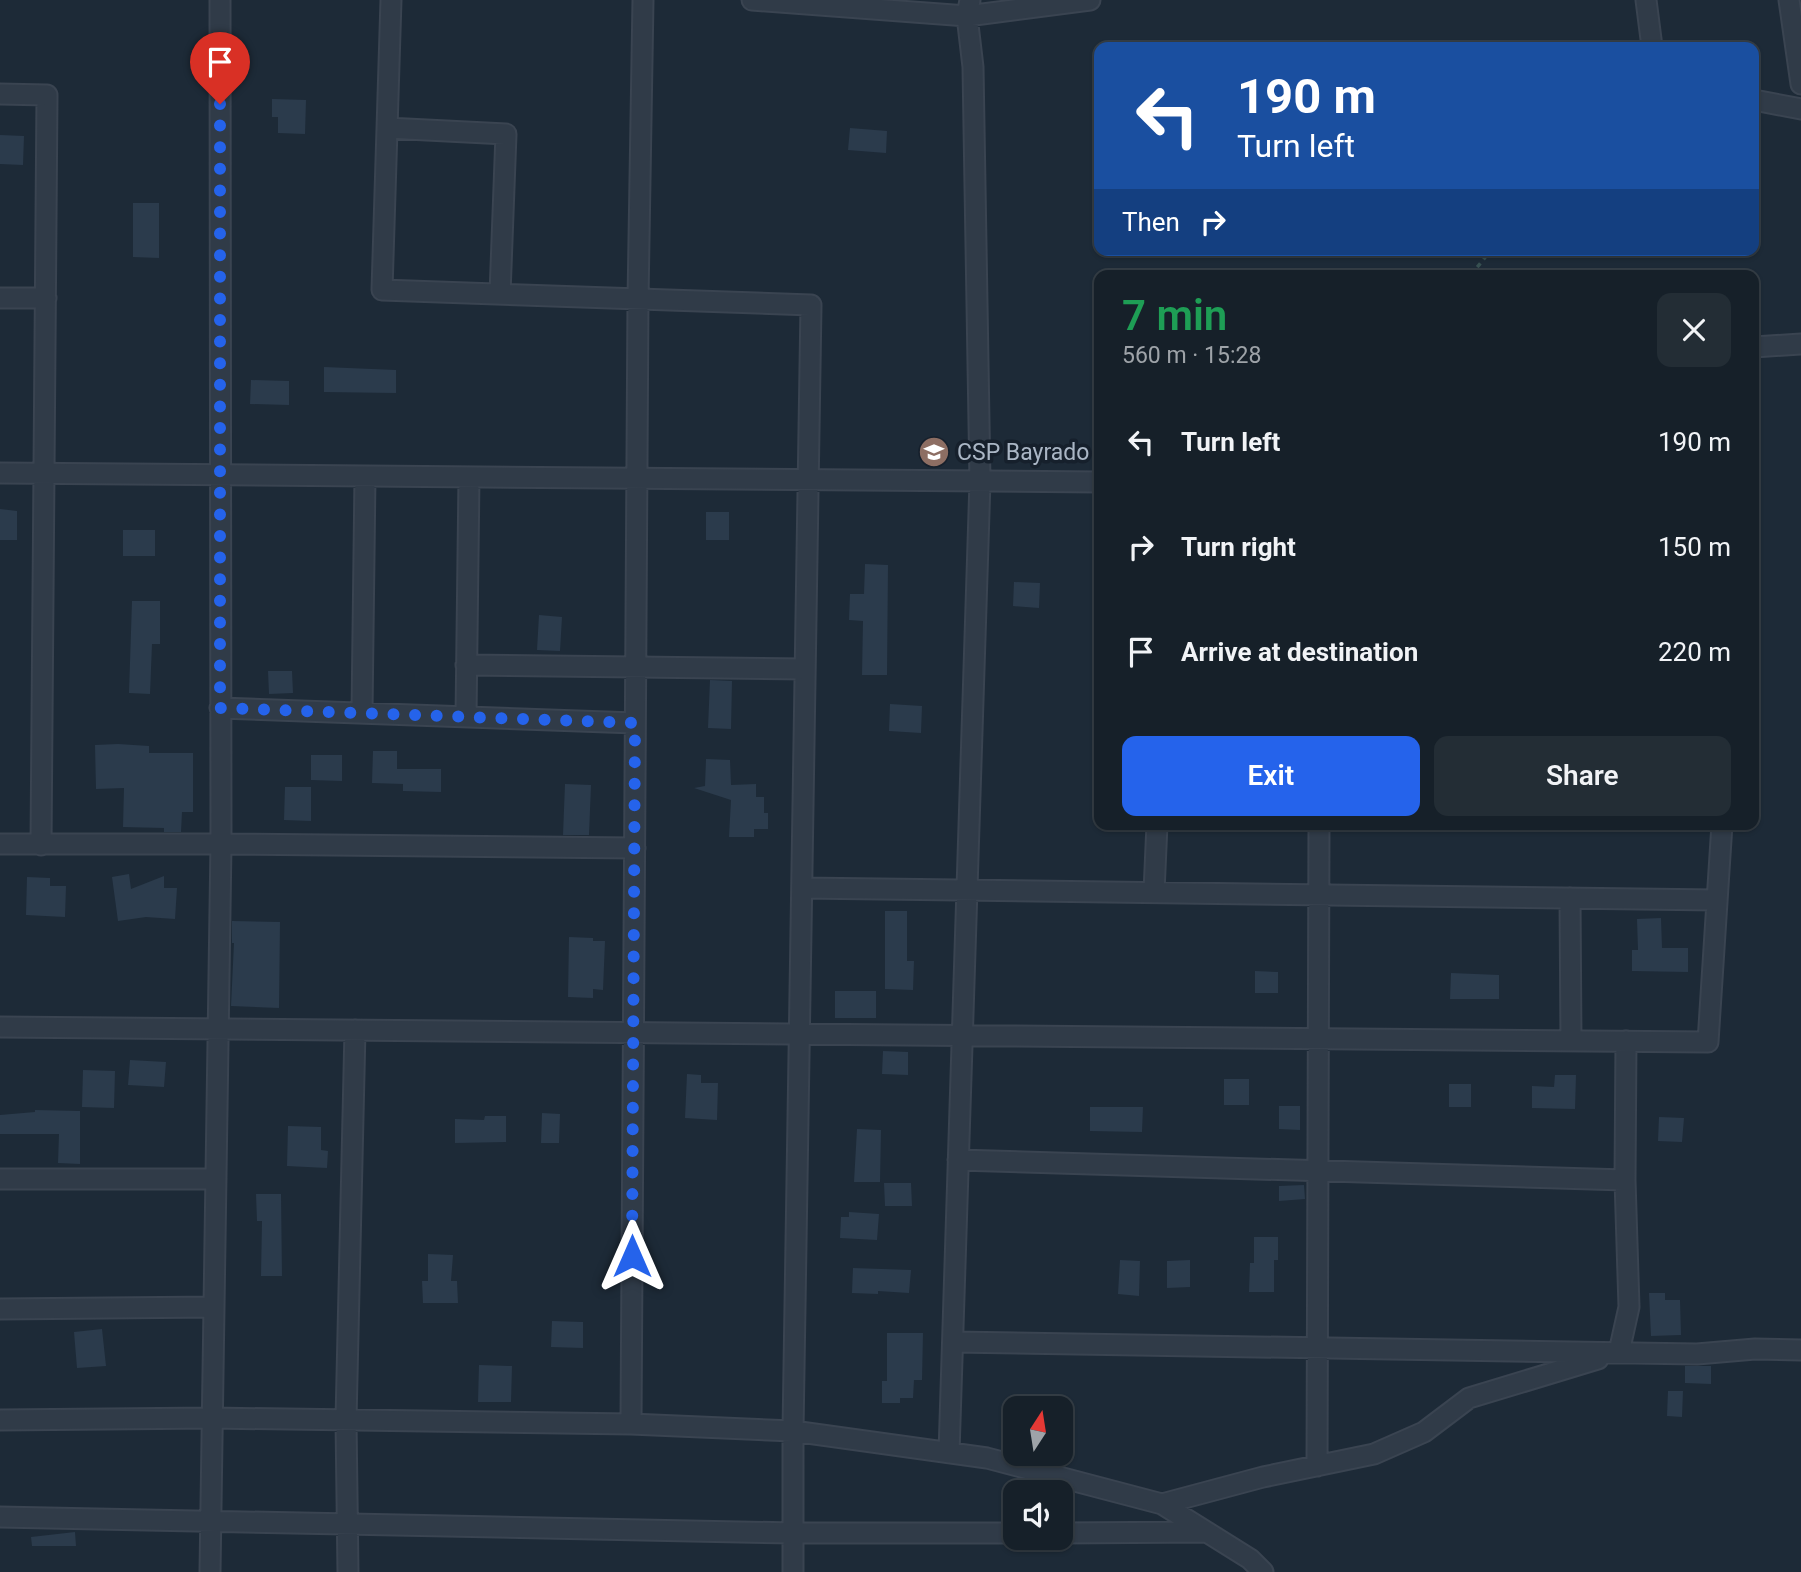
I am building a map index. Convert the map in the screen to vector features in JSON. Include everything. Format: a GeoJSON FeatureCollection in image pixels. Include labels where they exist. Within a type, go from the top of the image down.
{"type":"FeatureCollection","features":[{"type":"Feature","properties":{"kind":"street"},"geometry":{"type":"LineString","coordinates":[[210,1572],[220,844],[220,0]]}},
{"type":"Feature","properties":{"kind":"street"},"geometry":{"type":"LineString","coordinates":[[391,0],[382,290],[811,305],[793,1572]]}},
{"type":"Feature","properties":{"kind":"street"},"geometry":{"type":"LineString","coordinates":[[631,1424],[638,299],[643,0]]}},
{"type":"Feature","properties":{"kind":"street"},"geometry":{"type":"LineString","coordinates":[[752,0],[969,8],[1090,0]]}},
{"type":"Feature","properties":{"kind":"street"},"geometry":{"type":"LineString","coordinates":[[1646,0],[1651,42]]}},
{"type":"Feature","properties":{"kind":"street"},"geometry":{"type":"LineString","coordinates":[[1789,0],[1801,84]]}},
{"type":"Feature","properties":{"kind":"street"},"geometry":{"type":"LineString","coordinates":[[949,1453],[979,481],[973,67],[969,8]]}},
{"type":"Feature","properties":{"kind":"street"},"geometry":{"type":"LineString","coordinates":[[0,94],[47,95],[41,845]]}},
{"type":"Feature","properties":{"kind":"street"},"geometry":{"type":"LineString","coordinates":[[1759,101],[1801,109]]}},
{"type":"Feature","properties":{"kind":"street"},"geometry":{"type":"LineString","coordinates":[[387,128],[506,134],[499,294]]}},
{"type":"Feature","properties":{"kind":"street"},"geometry":{"type":"LineString","coordinates":[[0,298],[46,298]]}},
{"type":"Feature","properties":{"kind":"street"},"geometry":{"type":"LineString","coordinates":[[1759,347],[1801,344]]}},
{"type":"Feature","properties":{"kind":"street"},"geometry":{"type":"LineString","coordinates":[[0,473],[1094,482]]}},
{"type":"Feature","properties":{"kind":"street"},"geometry":{"type":"LineString","coordinates":[[362,713],[365,476]]}},
{"type":"Feature","properties":{"kind":"street"},"geometry":{"type":"LineString","coordinates":[[466,717],[469,477]]}},
{"type":"Feature","properties":{"kind":"street"},"geometry":{"type":"LineString","coordinates":[[466,665],[806,669]]}},
{"type":"Feature","properties":{"kind":"street"},"geometry":{"type":"LineString","coordinates":[[220,708],[635,723]]}},
{"type":"Feature","properties":{"kind":"street"},"geometry":{"type":"LineString","coordinates":[[1154,892],[1157,830]]}},
{"type":"Feature","properties":{"kind":"street"},"geometry":{"type":"LineString","coordinates":[[1317,1466],[1319,830]]}},
{"type":"Feature","properties":{"kind":"street"},"geometry":{"type":"LineString","coordinates":[[0,1027],[1708,1042],[1722,830]]}},
{"type":"Feature","properties":{"kind":"street"},"geometry":{"type":"LineString","coordinates":[[0,844],[635,848]]}},
{"type":"Feature","properties":{"kind":"street"},"geometry":{"type":"LineString","coordinates":[[802,888],[1716,900]]}},
{"type":"Feature","properties":{"kind":"street"},"geometry":{"type":"LineString","coordinates":[[1570,898],[1571,1041]]}},
{"type":"Feature","properties":{"kind":"street"},"geometry":{"type":"LineString","coordinates":[[348,1572],[346,1420],[355,1030]]}},
{"type":"Feature","properties":{"kind":"street"},"geometry":{"type":"LineString","coordinates":[[1619,1352],[1629,1307],[1625,1180],[1626,1041]]}},
{"type":"Feature","properties":{"kind":"street"},"geometry":{"type":"LineString","coordinates":[[958,1160],[1625,1180]]}},
{"type":"Feature","properties":{"kind":"street"},"geometry":{"type":"LineString","coordinates":[[0,1179],[216,1178]]}},
{"type":"Feature","properties":{"kind":"street"},"geometry":{"type":"LineString","coordinates":[[0,1309],[214,1307]]}},
{"type":"Feature","properties":{"kind":"street"},"geometry":{"type":"LineString","coordinates":[[953,1342],[1697,1354],[1755,1349],[1801,1350]]}},
{"type":"Feature","properties":{"kind":"street"},"geometry":{"type":"LineString","coordinates":[[1162,1504],[1252,1480],[1374,1454],[1424,1432],[1469,1398],[1619,1352]]}},
{"type":"Feature","properties":{"kind":"street"},"geometry":{"type":"LineString","coordinates":[[0,1420],[212,1418],[631,1424],[793,1431],[988,1458],[1162,1504],[1250,1559],[1263,1572]]}},
{"type":"Feature","properties":{"kind":"street"},"geometry":{"type":"LineString","coordinates":[[0,1433],[44,1420]]}},
{"type":"Feature","properties":{"kind":"street"},"geometry":{"type":"LineString","coordinates":[[0,1517],[793,1533],[1003,1533]]}},
{"type":"Feature","properties":{"kind":"street"},"geometry":{"type":"LineString","coordinates":[[1073,1533],[1207,1532]]}},
{"type":"Feature","properties":{"kind":"path"},"geometry":{"type":"LineString","coordinates":[[1475,270],[1485,256]]}},
{"type":"Feature","properties":{"kind":"building"},"geometry":{"type":"Polygon","coordinates":[[[272,99],[306,100],[305,134],[278,133],[278,117],[272,117],[272,99]]]}},
{"type":"Feature","properties":{"kind":"building"},"geometry":{"type":"Polygon","coordinates":[[[850,128],[887,131],[886,153],[848,150],[850,128]]]}},
{"type":"Feature","properties":{"kind":"building"},"geometry":{"type":"Polygon","coordinates":[[[0,135],[24,136],[23,165],[0,164],[0,135]]]}},
{"type":"Feature","properties":{"kind":"building"},"geometry":{"type":"Polygon","coordinates":[[[133,203],[159,203],[159,258],[133,257],[133,203]]]}},
{"type":"Feature","properties":{"kind":"building"},"geometry":{"type":"Polygon","coordinates":[[[324,367],[396,370],[396,393],[324,392],[324,367]]]}},
{"type":"Feature","properties":{"kind":"building"},"geometry":{"type":"Polygon","coordinates":[[[251,380],[289,381],[289,405],[250,404],[251,380]]]}},
{"type":"Feature","properties":{"kind":"building"},"geometry":{"type":"Polygon","coordinates":[[[0,509],[17,511],[17,540],[0,540],[0,509]]]}},
{"type":"Feature","properties":{"kind":"building"},"geometry":{"type":"Polygon","coordinates":[[[706,512],[729,512],[729,540],[706,540],[706,512]]]}},
{"type":"Feature","properties":{"kind":"building"},"geometry":{"type":"Polygon","coordinates":[[[123,530],[155,530],[155,556],[123,556],[123,530]]]}},
{"type":"Feature","properties":{"kind":"building"},"geometry":{"type":"Polygon","coordinates":[[[865,564],[888,565],[887,675],[862,675],[863,621],[849,620],[850,594],[864,594],[865,564]]]}},
{"type":"Feature","properties":{"kind":"building"},"geometry":{"type":"Polygon","coordinates":[[[1014,582],[1040,583],[1039,608],[1013,606],[1014,582]]]}},
{"type":"Feature","properties":{"kind":"building"},"geometry":{"type":"Polygon","coordinates":[[[132,601],[160,601],[160,644],[152,644],[150,694],[129,693],[132,601]]]}},
{"type":"Feature","properties":{"kind":"building"},"geometry":{"type":"Polygon","coordinates":[[[539,615],[562,617],[560,651],[537,650],[539,615]]]}},
{"type":"Feature","properties":{"kind":"building"},"geometry":{"type":"Polygon","coordinates":[[[268,671],[292,671],[293,693],[269,694],[268,671]]]}},
{"type":"Feature","properties":{"kind":"building"},"geometry":{"type":"Polygon","coordinates":[[[710,680],[732,681],[731,729],[708,728],[710,680]]]}},
{"type":"Feature","properties":{"kind":"building"},"geometry":{"type":"Polygon","coordinates":[[[890,704],[922,706],[921,733],[889,731],[890,704]]]}},
{"type":"Feature","properties":{"kind":"building"},"geometry":{"type":"Polygon","coordinates":[[[95,745],[149,746],[149,753],[193,753],[193,812],[182,812],[181,832],[164,832],[164,828],[123,827],[124,788],[96,789],[95,745]]]}},
{"type":"Feature","properties":{"kind":"building"},"geometry":{"type":"Polygon","coordinates":[[[373,751],[397,751],[397,769],[441,769],[441,792],[403,791],[403,784],[372,783],[373,751]]]}},
{"type":"Feature","properties":{"kind":"building"},"geometry":{"type":"Polygon","coordinates":[[[311,755],[342,755],[342,781],[311,780],[311,755]]]}},
{"type":"Feature","properties":{"kind":"building"},"geometry":{"type":"Polygon","coordinates":[[[706,759],[730,760],[731,785],[756,784],[756,797],[764,797],[768,829],[754,829],[754,837],[729,837],[731,800],[694,788],[705,786],[706,759]]]}},
{"type":"Feature","properties":{"kind":"building"},"geometry":{"type":"Polygon","coordinates":[[[565,784],[591,785],[589,835],[563,835],[565,784]]]}},
{"type":"Feature","properties":{"kind":"building"},"geometry":{"type":"Polygon","coordinates":[[[285,787],[311,787],[311,821],[284,820],[285,787]]]}},
{"type":"Feature","properties":{"kind":"building"},"geometry":{"type":"Polygon","coordinates":[[[129,874],[131,889],[164,876],[164,888],[177,888],[175,919],[146,917],[118,921],[112,877],[129,874]]]}},
{"type":"Feature","properties":{"kind":"building"},"geometry":{"type":"Polygon","coordinates":[[[27,877],[50,878],[50,886],[66,886],[65,917],[26,915],[27,877]]]}},
{"type":"Feature","properties":{"kind":"building"},"geometry":{"type":"Polygon","coordinates":[[[885,911],[907,911],[907,961],[914,961],[913,990],[885,989],[885,911]]]}},
{"type":"Feature","properties":{"kind":"building"},"geometry":{"type":"Polygon","coordinates":[[[1661,918],[1662,948],[1688,948],[1688,972],[1632,971],[1632,950],[1638,950],[1637,919],[1661,918]]]}},
{"type":"Feature","properties":{"kind":"building"},"geometry":{"type":"Polygon","coordinates":[[[232,921],[280,922],[279,1008],[231,1006],[234,943],[232,921]]]}},
{"type":"Feature","properties":{"kind":"building"},"geometry":{"type":"Polygon","coordinates":[[[569,937],[605,941],[603,990],[593,989],[593,998],[568,997],[569,937]]]}},
{"type":"Feature","properties":{"kind":"building"},"geometry":{"type":"Polygon","coordinates":[[[1255,971],[1278,972],[1278,993],[1255,993],[1255,971]]]}},
{"type":"Feature","properties":{"kind":"building"},"geometry":{"type":"Polygon","coordinates":[[[1451,973],[1499,975],[1499,999],[1450,999],[1451,973]]]}},
{"type":"Feature","properties":{"kind":"building"},"geometry":{"type":"Polygon","coordinates":[[[835,991],[876,991],[876,1018],[835,1018],[835,991]]]}},
{"type":"Feature","properties":{"kind":"building"},"geometry":{"type":"Polygon","coordinates":[[[883,1051],[908,1052],[908,1075],[882,1074],[883,1051]]]}},
{"type":"Feature","properties":{"kind":"building"},"geometry":{"type":"Polygon","coordinates":[[[130,1060],[166,1062],[164,1087],[128,1085],[130,1060]]]}},
{"type":"Feature","properties":{"kind":"building"},"geometry":{"type":"Polygon","coordinates":[[[83,1070],[115,1071],[114,1108],[82,1107],[83,1070]]]}},
{"type":"Feature","properties":{"kind":"building"},"geometry":{"type":"Polygon","coordinates":[[[687,1074],[701,1075],[701,1083],[718,1083],[717,1120],[685,1118],[687,1074]]]}},
{"type":"Feature","properties":{"kind":"building"},"geometry":{"type":"Polygon","coordinates":[[[1555,1075],[1576,1075],[1575,1109],[1532,1108],[1532,1086],[1554,1087],[1555,1075]]]}},
{"type":"Feature","properties":{"kind":"building"},"geometry":{"type":"Polygon","coordinates":[[[1224,1079],[1249,1079],[1249,1105],[1224,1105],[1224,1079]]]}},
{"type":"Feature","properties":{"kind":"building"},"geometry":{"type":"Polygon","coordinates":[[[1449,1084],[1471,1084],[1471,1107],[1449,1107],[1449,1084]]]}},
{"type":"Feature","properties":{"kind":"building"},"geometry":{"type":"Polygon","coordinates":[[[1279,1106],[1300,1106],[1300,1130],[1279,1129],[1279,1106]]]}},
{"type":"Feature","properties":{"kind":"building"},"geometry":{"type":"Polygon","coordinates":[[[1090,1107],[1143,1107],[1142,1132],[1090,1131],[1090,1107]]]}},
{"type":"Feature","properties":{"kind":"building"},"geometry":{"type":"Polygon","coordinates":[[[35,1110],[80,1111],[80,1164],[58,1163],[59,1134],[0,1134],[0,1115],[35,1110]]]}},
{"type":"Feature","properties":{"kind":"building"},"geometry":{"type":"Polygon","coordinates":[[[542,1113],[560,1114],[559,1143],[541,1143],[542,1113]]]}},
{"type":"Feature","properties":{"kind":"building"},"geometry":{"type":"Polygon","coordinates":[[[485,1116],[506,1116],[506,1142],[455,1143],[455,1119],[484,1120],[485,1116]]]}},
{"type":"Feature","properties":{"kind":"building"},"geometry":{"type":"Polygon","coordinates":[[[1659,1117],[1684,1118],[1682,1142],[1658,1141],[1659,1117]]]}},
{"type":"Feature","properties":{"kind":"building"},"geometry":{"type":"Polygon","coordinates":[[[288,1126],[321,1127],[321,1150],[328,1151],[327,1168],[287,1166],[288,1126]]]}},
{"type":"Feature","properties":{"kind":"building"},"geometry":{"type":"Polygon","coordinates":[[[857,1129],[881,1130],[880,1182],[854,1182],[857,1129]]]}},
{"type":"Feature","properties":{"kind":"building"},"geometry":{"type":"Polygon","coordinates":[[[884,1183],[911,1183],[912,1206],[885,1206],[884,1183]]]}},
{"type":"Feature","properties":{"kind":"building"},"geometry":{"type":"Polygon","coordinates":[[[1304,1185],[1305,1199],[1279,1201],[1279,1186],[1304,1185]]]}},
{"type":"Feature","properties":{"kind":"building"},"geometry":{"type":"Polygon","coordinates":[[[256,1194],[281,1194],[282,1276],[261,1276],[262,1221],[257,1221],[256,1194]]]}},
{"type":"Feature","properties":{"kind":"building"},"geometry":{"type":"Polygon","coordinates":[[[849,1212],[879,1214],[877,1240],[840,1238],[841,1217],[849,1217],[849,1212]]]}},
{"type":"Feature","properties":{"kind":"building"},"geometry":{"type":"Polygon","coordinates":[[[1254,1237],[1278,1237],[1278,1260],[1274,1260],[1274,1292],[1249,1292],[1250,1263],[1254,1263],[1254,1237]]]}},
{"type":"Feature","properties":{"kind":"building"},"geometry":{"type":"Polygon","coordinates":[[[428,1254],[453,1255],[451,1281],[457,1281],[458,1303],[423,1303],[422,1281],[428,1281],[428,1254]]]}},
{"type":"Feature","properties":{"kind":"building"},"geometry":{"type":"Polygon","coordinates":[[[1120,1260],[1140,1261],[1139,1296],[1118,1294],[1120,1260]]]}},
{"type":"Feature","properties":{"kind":"building"},"geometry":{"type":"Polygon","coordinates":[[[1190,1260],[1190,1287],[1167,1288],[1167,1261],[1190,1260]]]}},
{"type":"Feature","properties":{"kind":"building"},"geometry":{"type":"Polygon","coordinates":[[[853,1268],[911,1270],[909,1293],[852,1293],[853,1268]]]}},
{"type":"Feature","properties":{"kind":"building"},"geometry":{"type":"Polygon","coordinates":[[[1649,1293],[1665,1293],[1665,1300],[1680,1300],[1681,1335],[1651,1336],[1649,1293]]]}},
{"type":"Feature","properties":{"kind":"building"},"geometry":{"type":"Polygon","coordinates":[[[552,1321],[583,1322],[583,1348],[551,1347],[552,1321]]]}},
{"type":"Feature","properties":{"kind":"building"},"geometry":{"type":"Polygon","coordinates":[[[102,1329],[106,1366],[77,1368],[74,1332],[102,1329]]]}},
{"type":"Feature","properties":{"kind":"building"},"geometry":{"type":"Polygon","coordinates":[[[887,1333],[923,1333],[922,1380],[914,1380],[913,1398],[900,1398],[900,1403],[882,1403],[882,1381],[887,1381],[887,1333]]]}},
{"type":"Feature","properties":{"kind":"building"},"geometry":{"type":"Polygon","coordinates":[[[479,1365],[512,1366],[511,1402],[478,1402],[479,1365]]]}},
{"type":"Feature","properties":{"kind":"building"},"geometry":{"type":"Polygon","coordinates":[[[1685,1366],[1711,1366],[1711,1384],[1685,1383],[1685,1366]]]}},
{"type":"Feature","properties":{"kind":"building"},"geometry":{"type":"Polygon","coordinates":[[[1668,1391],[1683,1391],[1682,1417],[1667,1416],[1668,1391]]]}},
{"type":"Feature","properties":{"kind":"building"},"geometry":{"type":"Polygon","coordinates":[[[75,1532],[76,1546],[32,1546],[31,1537],[75,1532]]]}},
{"type":"Feature","properties":{"kind":"place","name":"CSP Bayrado"},"geometry":{"type":"Point","coordinates":[934,452]}},
{"type":"Feature","properties":{"kind":"route"},"geometry":{"type":"LineString","coordinates":[[220,104],[220,708],[635,723],[632,1256]]}}]}
